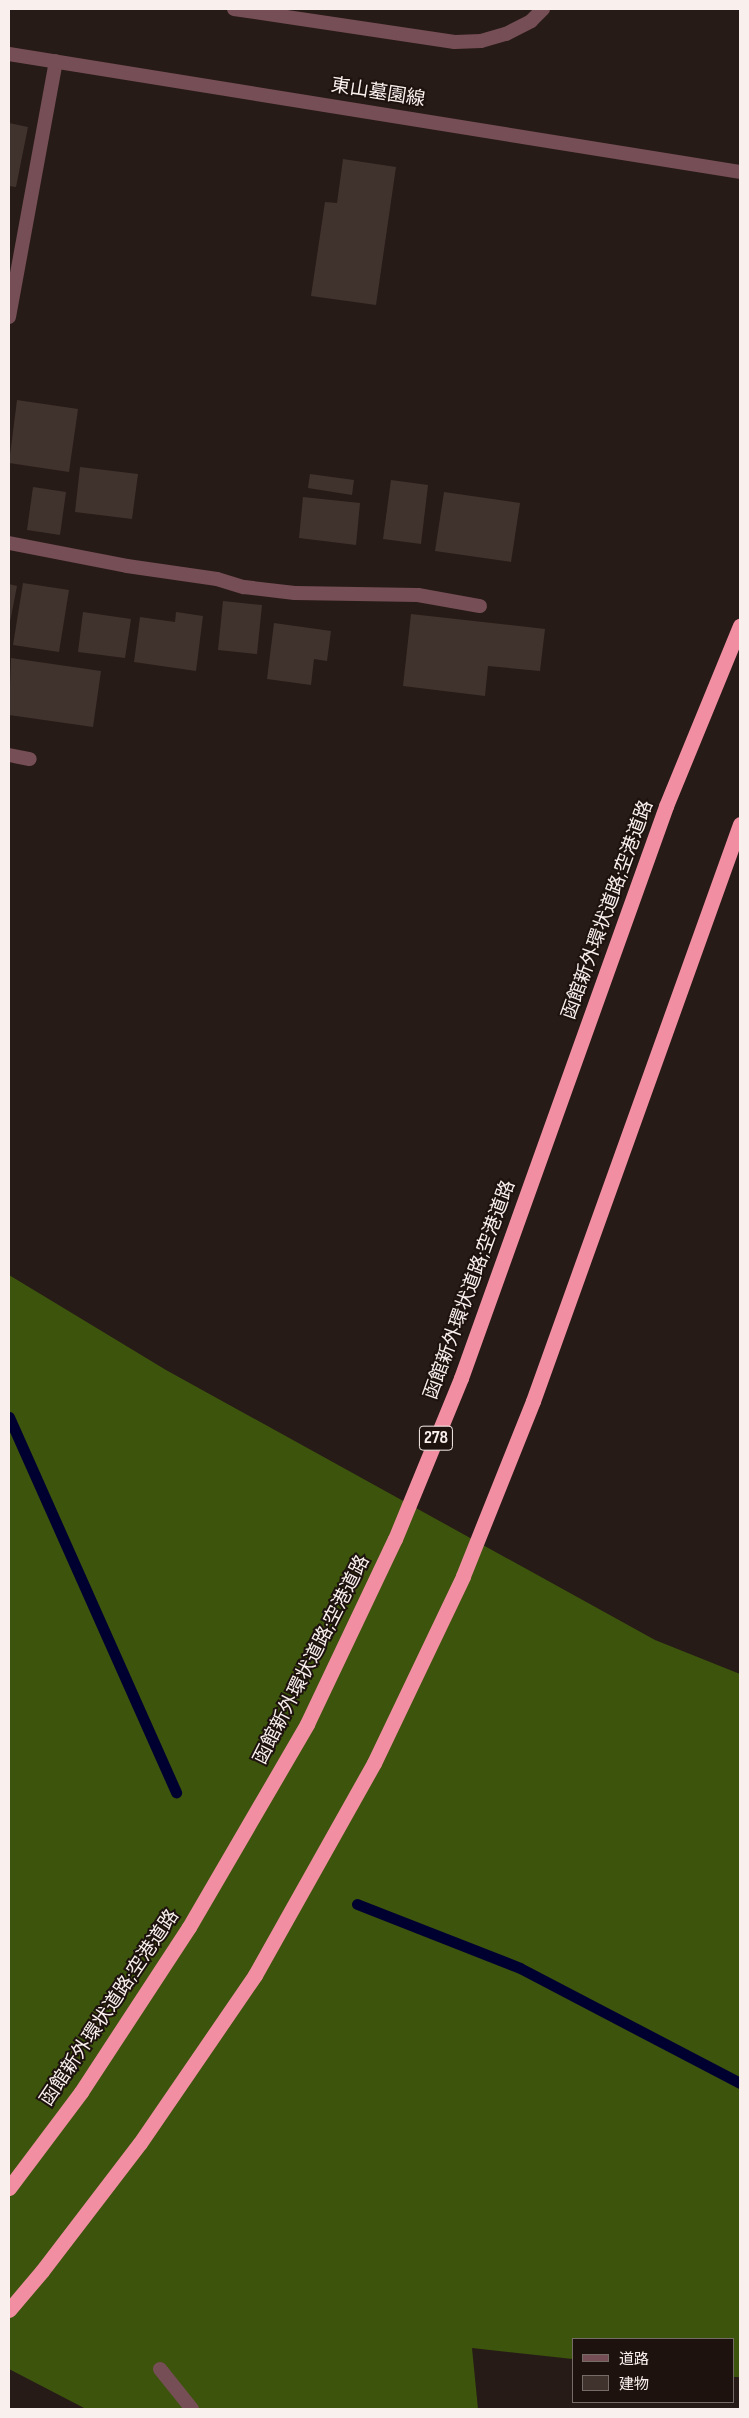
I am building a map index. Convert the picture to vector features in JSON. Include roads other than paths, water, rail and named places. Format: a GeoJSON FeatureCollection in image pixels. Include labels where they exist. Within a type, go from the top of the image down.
{"type":"FeatureCollection","features":[{"type":"Feature","properties":{"kind":"highway","name":"函館新外環状道路;空港道路"},"geometry":{"type":"LineString","coordinates":[[9,2188],[81,2092],[189,1926],[307,1724],[391,1548],[461,1378],[666,806],[740,626]]}},
{"type":"Feature","properties":{"kind":"highway"},"geometry":{"type":"LineString","coordinates":[[9,2310],[42,2271],[140,2143],[255,1975],[374,1763],[463,1576],[533,1400],[740,824]]}},
{"type":"Feature","properties":{"kind":"street"},"geometry":{"type":"LineString","coordinates":[[234,9],[264,11],[455,42],[482,41],[506,34],[531,21],[543,9]]}},
{"type":"Feature","properties":{"kind":"street","name":"東山墓園線"},"geometry":{"type":"LineString","coordinates":[[9,54],[740,172]]}},
{"type":"Feature","properties":{"kind":"street"},"geometry":{"type":"LineString","coordinates":[[9,317],[56,61]]}},
{"type":"Feature","properties":{"kind":"street"},"geometry":{"type":"LineString","coordinates":[[9,543],[127,566],[217,578],[244,587],[295,593],[418,595],[480,606]]}},
{"type":"Feature","properties":{"kind":"street"},"geometry":{"type":"LineString","coordinates":[[9,755],[30,759]]}},
{"type":"Feature","properties":{"kind":"street"},"geometry":{"type":"LineString","coordinates":[[160,2370],[192,2409]]}},
{"type":"Feature","properties":{"kind":"waterway"},"geometry":{"type":"LineString","coordinates":[[9,1417],[176,1792]]}},
{"type":"Feature","properties":{"kind":"waterway"},"geometry":{"type":"LineString","coordinates":[[357,1904],[520,1968],[740,2083]]}}]}
